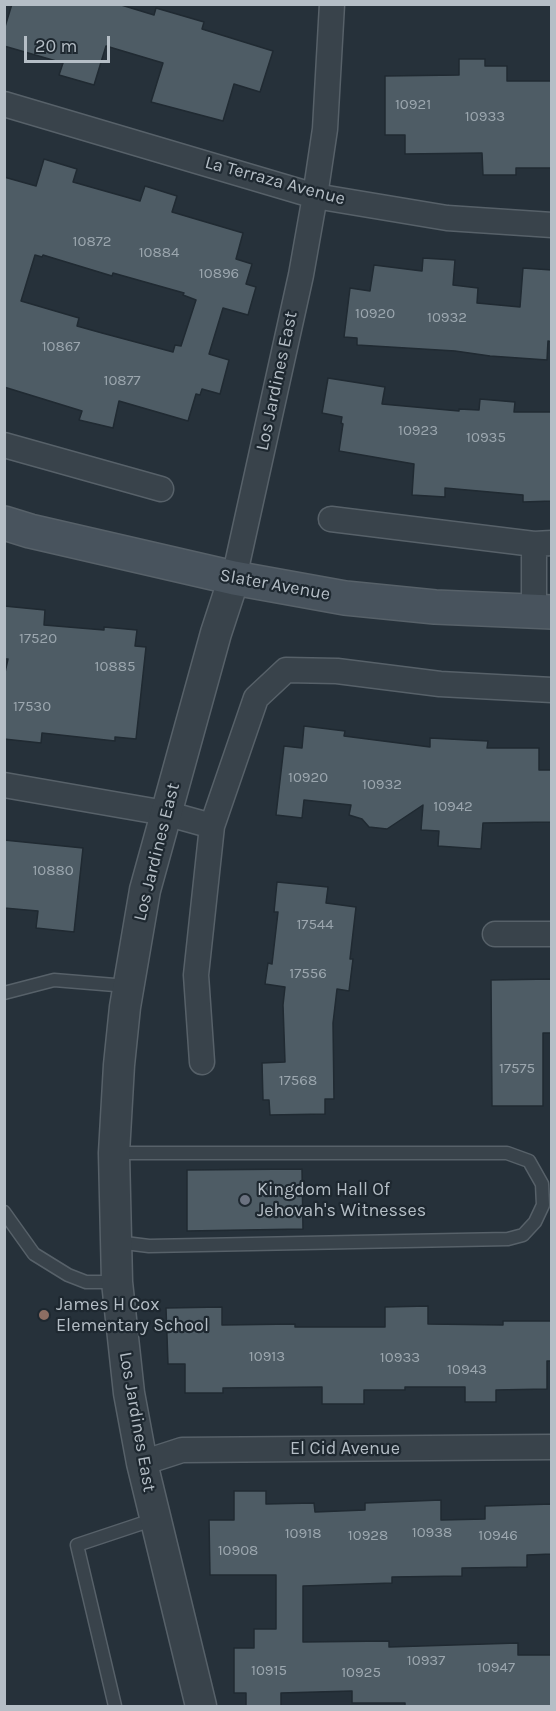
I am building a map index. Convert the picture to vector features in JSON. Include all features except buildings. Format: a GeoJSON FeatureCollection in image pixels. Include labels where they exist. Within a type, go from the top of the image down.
{"type":"FeatureCollection","features":[{"type":"Feature","properties":{"kind":"main road","name":"Slater Avenue"},"geometry":{"type":"LineString","coordinates":[[4,523],[234,578],[345,598],[435,607],[543,612]]}},
{"type":"Feature","properties":{"kind":"street","name":"Los Jardines East"},"geometry":{"type":"LineString","coordinates":[[201,1707],[141,1463],[129,1393],[117,1282],[114,1153],[119,1065],[145,890],[216,633],[234,578],[301,275],[324,129],[332,4]]}},
{"type":"Feature","properties":{"kind":"street","name":"La Terraza Avenue"},"geometry":{"type":"LineString","coordinates":[[4,104],[315,196],[447,218],[552,225]]}},
{"type":"Feature","properties":{"kind":"street"},"geometry":{"type":"LineString","coordinates":[[4,444],[161,489]]}},
{"type":"Feature","properties":{"kind":"street"},"geometry":{"type":"LineString","coordinates":[[331,519],[543,544],[543,612]]}},
{"type":"Feature","properties":{"kind":"street"},"geometry":{"type":"LineString","coordinates":[[202,1062],[196,975],[212,826],[256,698],[286,670],[337,671],[440,684],[552,690]]}},
{"type":"Feature","properties":{"kind":"street"},"geometry":{"type":"LineString","coordinates":[[4,785],[165,813],[212,826]]}},
{"type":"Feature","properties":{"kind":"street"},"geometry":{"type":"LineString","coordinates":[[495,934],[552,934]]}},
{"type":"Feature","properties":{"kind":"street","name":"El Cid Avenue"},"geometry":{"type":"LineString","coordinates":[[141,1463],[182,1450],[552,1447]]}},
{"type":"Feature","properties":{"kind":"lane"},"geometry":{"type":"LineString","coordinates":[[4,993],[54,980],[129,986]]}},
{"type":"Feature","properties":{"kind":"lane"},"geometry":{"type":"LineString","coordinates":[[114,1153],[507,1153],[529,1161],[542,1184],[543,1205],[535,1222],[523,1235],[508,1239],[149,1246],[116,1242]]}},
{"type":"Feature","properties":{"kind":"lane"},"geometry":{"type":"LineString","coordinates":[[4,1212],[34,1254],[68,1275],[86,1282],[117,1282]]}},
{"type":"Feature","properties":{"kind":"lane"},"geometry":{"type":"LineString","coordinates":[[115,1707],[78,1545],[155,1519]]}},
{"type":"Feature","properties":{"kind":"place","name":"Kingdom Hall Of Jehovah's Witnesses"},"geometry":{"type":"Point","coordinates":[245,1200]}},
{"type":"Feature","properties":{"kind":"place","name":"James H Cox Elementary School"},"geometry":{"type":"Point","coordinates":[44,1315]}}]}
